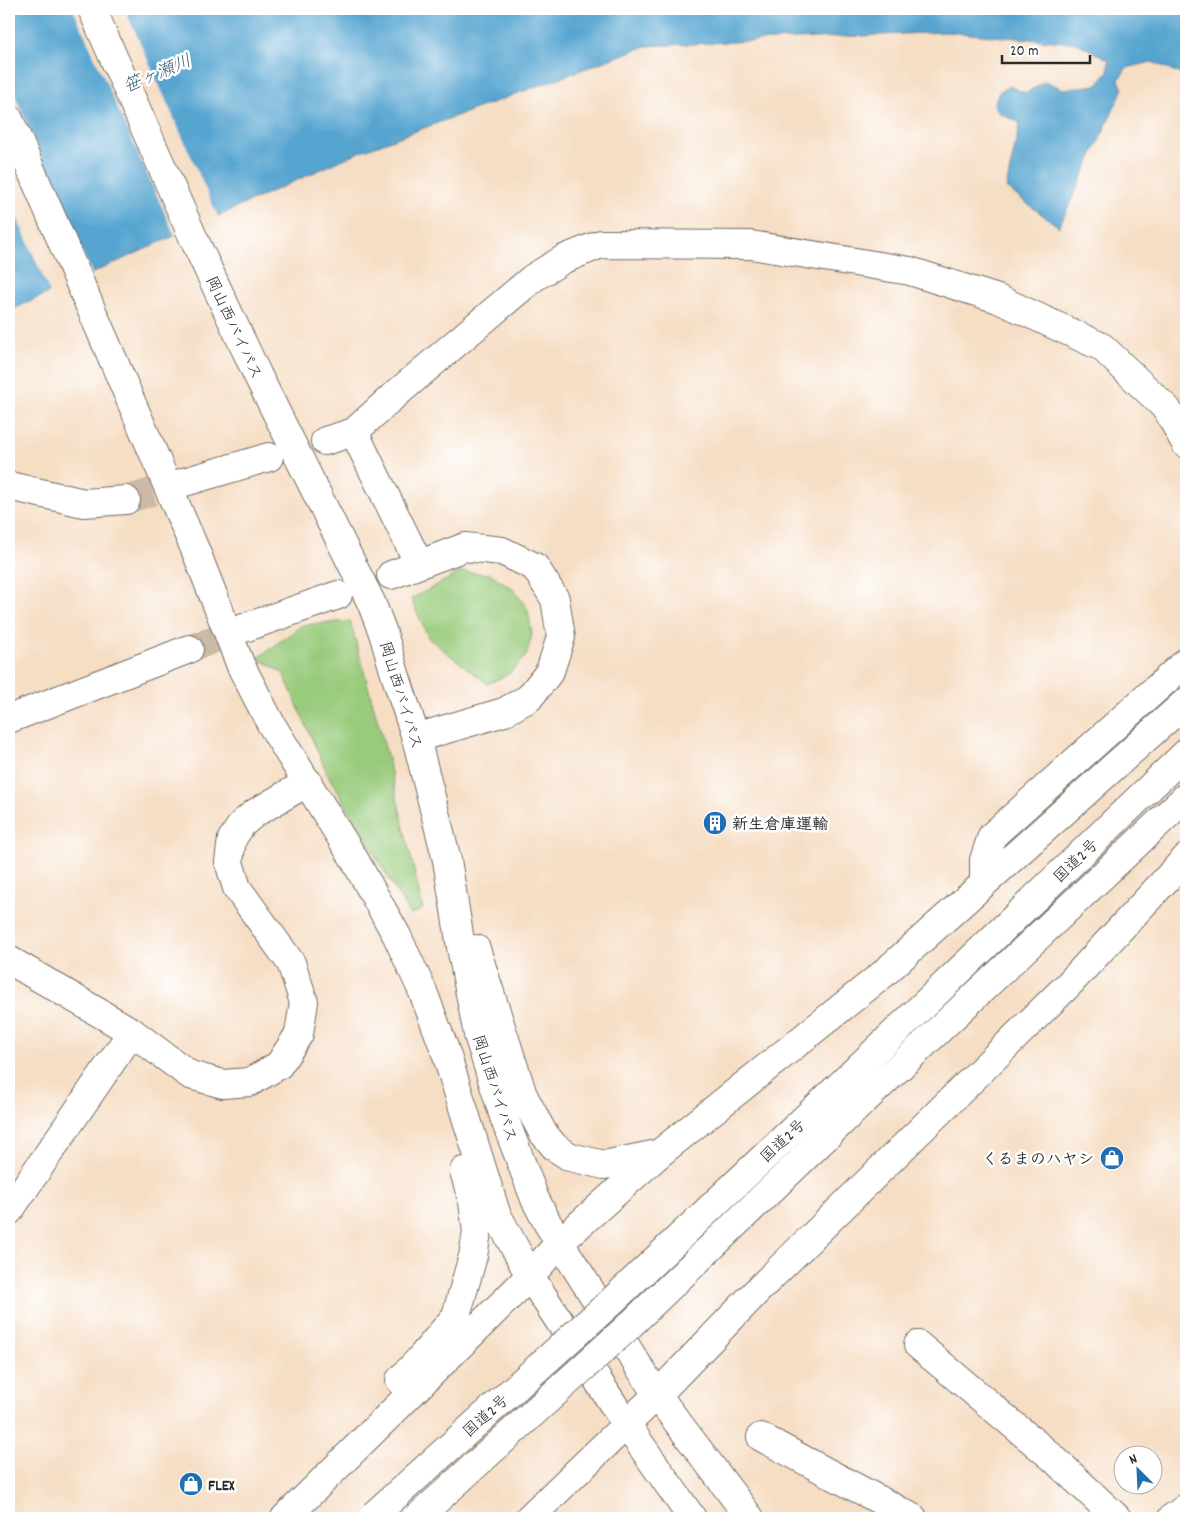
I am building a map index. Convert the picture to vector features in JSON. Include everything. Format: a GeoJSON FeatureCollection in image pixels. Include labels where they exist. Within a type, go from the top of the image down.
{"type":"FeatureCollection","features":[{"type":"Feature","properties":{"kind":"main road","name":"岡山西バイパス"},"geometry":{"type":"LineString","coordinates":[[92,9],[193,237],[258,376],[371,602],[383,632],[394,674],[416,738],[447,860],[460,946],[478,1035],[505,1120],[535,1199],[548,1224],[657,1395],[750,1518]]}},
{"type":"Feature","properties":{"kind":"main road"},"geometry":{"type":"LineString","coordinates":[[9,119],[197,554],[241,666],[271,724],[354,857],[397,936],[423,992],[446,1050],[496,1213],[530,1276],[626,1424],[692,1518]]}},
{"type":"Feature","properties":{"kind":"main road"},"geometry":{"type":"LineString","coordinates":[[325,441],[354,432],[533,278],[564,259],[600,244],[751,245],[910,271],[1007,303],[1102,347],[1167,409],[1186,444]]}},
{"type":"Feature","properties":{"kind":"main road"},"geometry":{"type":"LineString","coordinates":[[354,432],[419,564]]}},
{"type":"Feature","properties":{"kind":"main road"},"geometry":{"type":"LineString","coordinates":[[182,483],[269,457]]}},
{"type":"Feature","properties":{"kind":"main road"},"geometry":{"type":"LineString","coordinates":[[9,486],[84,503],[126,500]]}},
{"type":"Feature","properties":{"kind":"main road"},"geometry":{"type":"LineString","coordinates":[[391,575],[465,547],[502,551],[535,568],[555,599],[561,637],[550,671],[528,698],[504,712],[416,738]]}},
{"type":"Feature","properties":{"kind":"main road"},"geometry":{"type":"LineString","coordinates":[[244,628],[338,595]]}},
{"type":"Feature","properties":{"kind":"main road"},"geometry":{"type":"LineString","coordinates":[[9,718],[189,650]]}},
{"type":"Feature","properties":{"kind":"main road"},"geometry":{"type":"LineString","coordinates":[[984,882],[984,860],[992,836],[1186,662]]}},
{"type":"Feature","properties":{"kind":"main road"},"geometry":{"type":"LineString","coordinates":[[286,1518],[530,1276],[560,1242],[660,1153],[882,975],[1181,706]]}},
{"type":"Feature","properties":{"kind":"main road","name":"国道2号"},"geometry":{"type":"LineString","coordinates":[[372,1517],[612,1301],[1186,753]]}},
{"type":"Feature","properties":{"kind":"main road"},"geometry":{"type":"LineString","coordinates":[[9,960],[132,1032],[190,1074],[223,1084],[250,1082],[279,1065],[299,1034],[304,1002],[291,963],[237,888],[229,862],[232,839],[242,824],[255,813],[308,782]]}},
{"type":"Feature","properties":{"kind":"main road","name":"国道2号"},"geometry":{"type":"LineString","coordinates":[[417,1518],[628,1327],[853,1111],[1186,797]]}},
{"type":"Feature","properties":{"kind":"main road"},"geometry":{"type":"LineString","coordinates":[[529,1518],[657,1395],[759,1289],[1069,984],[1186,858]]}},
{"type":"Feature","properties":{"kind":"main road"},"geometry":{"type":"LineString","coordinates":[[447,860],[523,1095],[543,1133],[555,1147],[570,1157],[604,1166],[660,1153]]}},
{"type":"Feature","properties":{"kind":"main road"},"geometry":{"type":"LineString","coordinates":[[9,1211],[132,1032]]}},
{"type":"Feature","properties":{"kind":"main road"},"geometry":{"type":"LineString","coordinates":[[280,1518],[294,1493],[419,1360],[456,1316],[473,1256],[477,1232],[473,1202],[443,1100],[446,1050]]}},
{"type":"Feature","properties":{"kind":"main road"},"geometry":{"type":"LineString","coordinates":[[918,1345],[1054,1458],[1117,1518]]}},
{"type":"Feature","properties":{"kind":"main road"},"geometry":{"type":"LineString","coordinates":[[761,1437],[913,1518]]}},
{"type":"Feature","properties":{"kind":"main road"},"geometry":{"type":"LineString","coordinates":[[1172,1518],[1186,1508]]}},
{"type":"Feature","properties":{"kind":"green space"},"geometry":{"type":"Polygon","coordinates":[[[461,572],[491,574],[514,590],[528,610],[532,635],[526,656],[510,673],[488,684],[429,639],[411,599],[461,572]]]}},
{"type":"Feature","properties":{"kind":"green space"},"geometry":{"type":"Polygon","coordinates":[[[350,621],[386,751],[423,909],[410,915],[328,775],[283,673],[258,658],[302,625],[350,621]]]}},
{"type":"Feature","properties":{"kind":"water","name":"笹ヶ瀬川"},"geometry":{"type":"Polygon","coordinates":[[[9,9],[1186,9],[1186,76],[1152,62],[1126,68],[1119,80],[1123,89],[1059,227],[1006,188],[1020,123],[999,113],[994,104],[999,92],[1009,86],[1026,93],[1045,81],[1063,89],[1096,85],[1108,71],[1109,60],[1077,43],[946,32],[646,46],[359,152],[9,311],[9,9]]]}},
{"type":"Feature","properties":{"kind":"pier"},"geometry":{"type":"Polygon","coordinates":[[[73,9],[125,9],[219,219],[176,238],[73,9]]]}},
{"type":"Feature","properties":{"kind":"pier"},"geometry":{"type":"Polygon","coordinates":[[[9,82],[93,276],[51,295],[9,199],[9,82]]]}},
{"type":"Feature","properties":{"kind":"tunnel"},"geometry":{"type":"LineString","coordinates":[[126,500],[181,483]]}},
{"type":"Feature","properties":{"kind":"tunnel"},"geometry":{"type":"LineString","coordinates":[[189,649],[244,628]]}},
{"type":"Feature","properties":{"kind":"place","name":"新生倉庫運輸"},"geometry":{"type":"Point","coordinates":[715,823]}},
{"type":"Feature","properties":{"kind":"place","name":"くるまのハヤシ"},"geometry":{"type":"Point","coordinates":[1112,1158]}},
{"type":"Feature","properties":{"kind":"place","name":"FLEX"},"geometry":{"type":"Point","coordinates":[191,1484]}}]}
